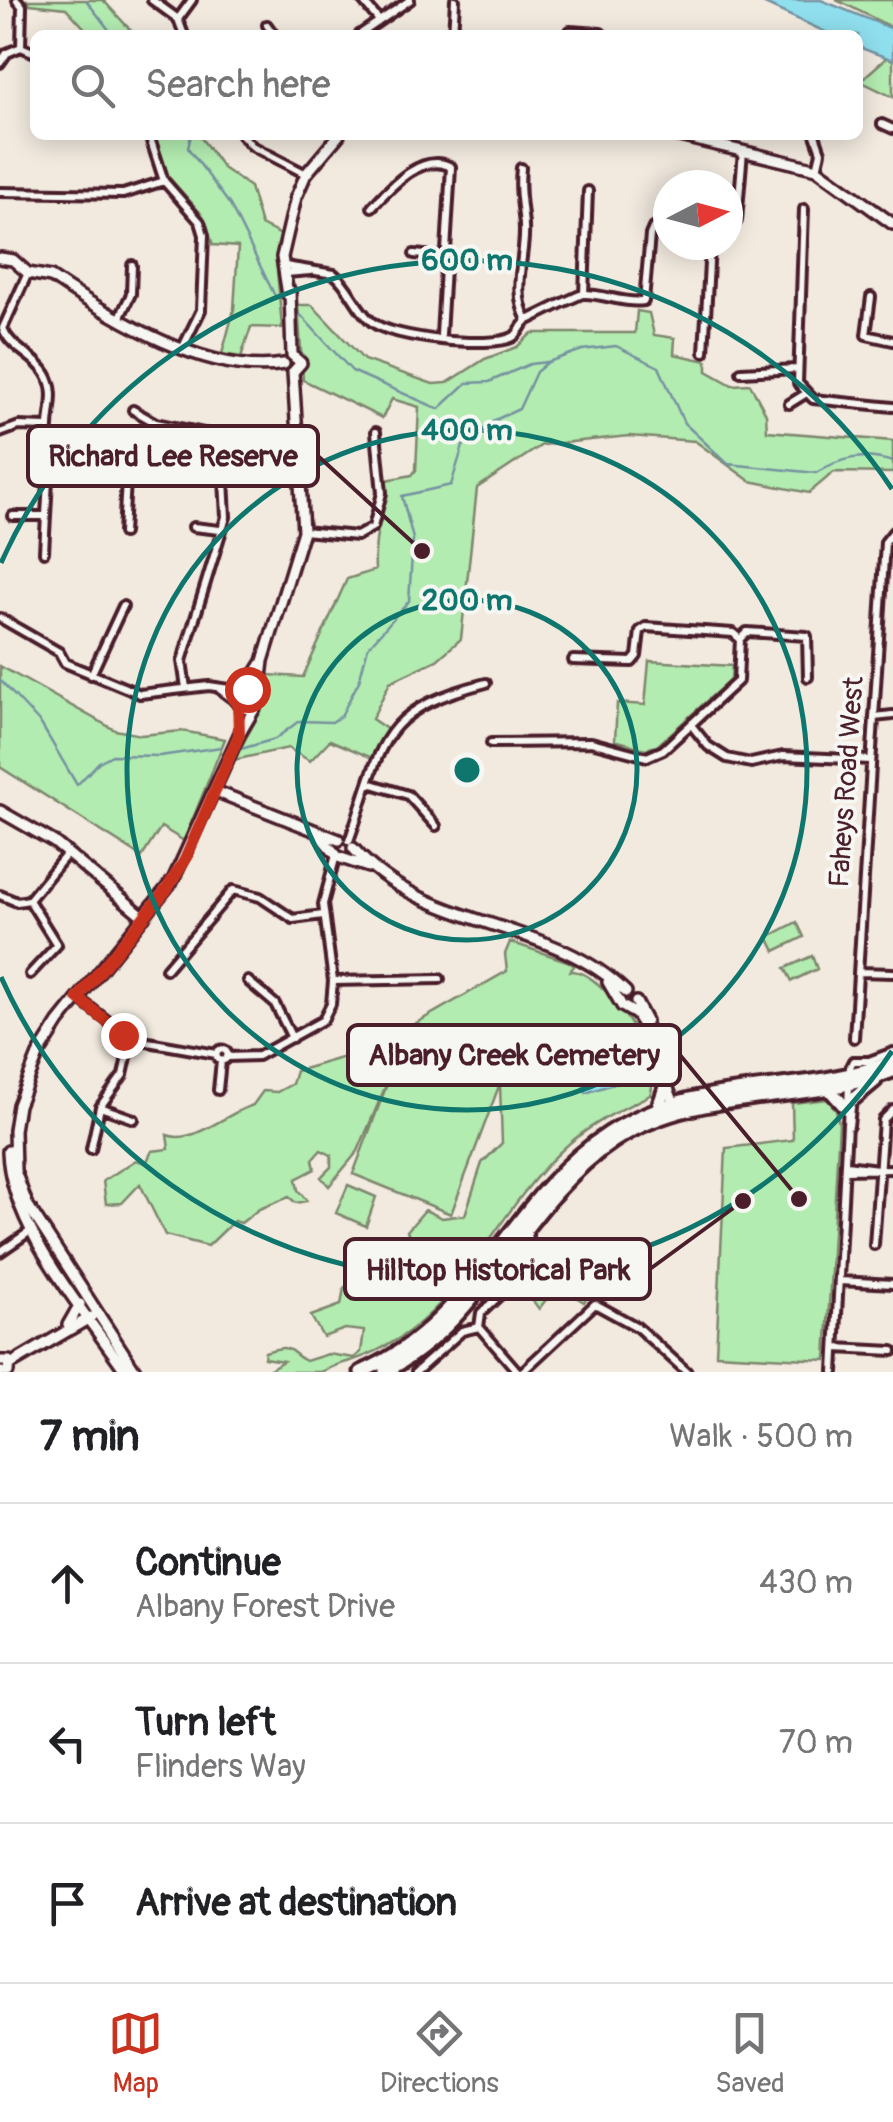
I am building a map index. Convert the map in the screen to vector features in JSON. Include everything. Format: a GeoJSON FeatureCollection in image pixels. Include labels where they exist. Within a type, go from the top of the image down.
{"type":"FeatureCollection","features":[{"type":"Feature","properties":{"kind":"highway"},"geometry":{"type":"LineString","coordinates":[[385,1372],[453,1322],[574,1159],[607,1134],[658,1108],[829,1089],[893,1060]]}},
{"type":"Feature","properties":{"kind":"highway"},"geometry":{"type":"LineString","coordinates":[[360,1372],[399,1352],[436,1325],[526,1230],[557,1191],[594,1156],[693,1096],[878,1077],[893,1071]]}},
{"type":"Feature","properties":{"kind":"highway"},"geometry":{"type":"LineString","coordinates":[[829,1089],[849,1104],[878,1077]]}},
{"type":"Feature","properties":{"kind":"highway"},"geometry":{"type":"LineString","coordinates":[[658,1108],[670,1083],[693,1096]]}},
{"type":"Feature","properties":{"kind":"highway"},"geometry":{"type":"LineString","coordinates":[[522,1262],[526,1230]]}},
{"type":"Feature","properties":{"kind":"street"},"geometry":{"type":"LineString","coordinates":[[16,0],[22,6],[21,47]]}},
{"type":"Feature","properties":{"kind":"street"},"geometry":{"type":"LineString","coordinates":[[152,0],[178,19],[182,30]]}},
{"type":"Feature","properties":{"kind":"street"},"geometry":{"type":"LineString","coordinates":[[178,19],[192,0]]}},
{"type":"Feature","properties":{"kind":"street"},"geometry":{"type":"LineString","coordinates":[[362,0],[377,19]]}},
{"type":"Feature","properties":{"kind":"street"},"geometry":{"type":"LineString","coordinates":[[365,30],[410,0]]}},
{"type":"Feature","properties":{"kind":"street"},"geometry":{"type":"LineString","coordinates":[[454,30],[455,0]]}},
{"type":"Feature","properties":{"kind":"street"},"geometry":{"type":"LineString","coordinates":[[267,25],[270,30]]}},
{"type":"Feature","properties":{"kind":"street"},"geometry":{"type":"LineString","coordinates":[[0,63],[7,52],[21,47],[30,51]]}},
{"type":"Feature","properties":{"kind":"street"},"geometry":{"type":"LineString","coordinates":[[882,124],[893,129]]}},
{"type":"Feature","properties":{"kind":"street"},"geometry":{"type":"LineString","coordinates":[[151,140],[164,181],[200,222],[204,235],[201,310],[183,347]]}},
{"type":"Feature","properties":{"kind":"street"},"geometry":{"type":"LineString","coordinates":[[247,140],[306,174]]}},
{"type":"Feature","properties":{"kind":"street"},"geometry":{"type":"LineString","coordinates":[[126,1372],[36,1228],[20,1188],[14,1130],[27,1078],[59,1022],[178,872],[254,709],[263,661],[302,531],[293,372],[301,363],[292,355],[288,269],[282,257],[306,174],[336,140]]}},
{"type":"Feature","properties":{"kind":"street"},"geometry":{"type":"LineString","coordinates":[[696,140],[817,169],[893,224]]}},
{"type":"Feature","properties":{"kind":"street"},"geometry":{"type":"LineString","coordinates":[[817,140],[821,152],[817,169]]}},
{"type":"Feature","properties":{"kind":"street"},"geometry":{"type":"LineString","coordinates":[[741,170],[743,151]]}},
{"type":"Feature","properties":{"kind":"street"},"geometry":{"type":"LineString","coordinates":[[441,335],[448,268],[444,257],[449,245],[450,167],[456,160]]}},
{"type":"Feature","properties":{"kind":"street"},"geometry":{"type":"LineString","coordinates":[[372,207],[408,174],[433,162],[450,167]]}},
{"type":"Feature","properties":{"kind":"street"},"geometry":{"type":"LineString","coordinates":[[521,168],[518,196],[524,218],[518,296],[527,320]]}},
{"type":"Feature","properties":{"kind":"street"},"geometry":{"type":"LineString","coordinates":[[0,192],[124,194],[164,181]]}},
{"type":"Feature","properties":{"kind":"street"},"geometry":{"type":"LineString","coordinates":[[584,294],[588,191]]}},
{"type":"Feature","properties":{"kind":"street"},"geometry":{"type":"LineString","coordinates":[[804,209],[796,369],[804,394],[819,401],[893,406]]}},
{"type":"Feature","properties":{"kind":"street"},"geometry":{"type":"LineString","coordinates":[[288,269],[321,270],[338,276],[364,315],[384,330],[418,338],[441,335],[499,342],[514,337],[527,320],[584,294],[615,301],[646,300],[653,228]]}},
{"type":"Feature","properties":{"kind":"street"},"geometry":{"type":"LineString","coordinates":[[414,254],[444,257]]}},
{"type":"Feature","properties":{"kind":"street"},"geometry":{"type":"LineString","coordinates":[[0,258],[13,260],[28,273],[51,277],[204,360],[256,367],[284,364],[292,355]]}},
{"type":"Feature","properties":{"kind":"street"},"geometry":{"type":"LineString","coordinates":[[704,352],[709,260]]}},
{"type":"Feature","properties":{"kind":"street"},"geometry":{"type":"LineString","coordinates":[[120,316],[130,297],[132,265]]}},
{"type":"Feature","properties":{"kind":"street"},"geometry":{"type":"LineString","coordinates":[[28,273],[4,320],[2,332],[47,375],[52,405],[46,427],[50,443],[44,552]]}},
{"type":"Feature","properties":{"kind":"street"},"geometry":{"type":"LineString","coordinates":[[871,297],[866,335],[893,340]]}},
{"type":"Feature","properties":{"kind":"street"},"geometry":{"type":"LineString","coordinates":[[284,364],[293,372]]}},
{"type":"Feature","properties":{"kind":"street"},"geometry":{"type":"LineString","coordinates":[[742,372],[796,369]]}},
{"type":"Feature","properties":{"kind":"street"},"geometry":{"type":"LineString","coordinates":[[790,404],[804,394]]}},
{"type":"Feature","properties":{"kind":"street"},"geometry":{"type":"LineString","coordinates":[[134,410],[153,422],[220,437],[226,510],[220,530],[222,540],[182,661],[186,688]]}},
{"type":"Feature","properties":{"kind":"street"},"geometry":{"type":"LineString","coordinates":[[123,533],[126,480],[153,422]]}},
{"type":"Feature","properties":{"kind":"street"},"geometry":{"type":"LineString","coordinates":[[0,432],[18,426],[46,427]]}},
{"type":"Feature","properties":{"kind":"street"},"geometry":{"type":"LineString","coordinates":[[302,531],[357,536],[373,527],[382,493],[376,432]]}},
{"type":"Feature","properties":{"kind":"street"},"geometry":{"type":"LineString","coordinates":[[12,516],[44,516]]}},
{"type":"Feature","properties":{"kind":"street"},"geometry":{"type":"LineString","coordinates":[[194,527],[220,530]]}},
{"type":"Feature","properties":{"kind":"street","name":"Faheys Road West"},"geometry":{"type":"LineString","coordinates":[[854,1038],[885,542],[893,532]]}},
{"type":"Feature","properties":{"kind":"street"},"geometry":{"type":"LineString","coordinates":[[90,675],[123,606]]}},
{"type":"Feature","properties":{"kind":"street"},"geometry":{"type":"LineString","coordinates":[[0,618],[90,675],[146,695],[186,688],[217,688],[244,690],[258,696]]}},
{"type":"Feature","properties":{"kind":"street"},"geometry":{"type":"LineString","coordinates":[[572,660],[632,662],[638,656],[640,631],[646,627],[733,632],[740,640]]}},
{"type":"Feature","properties":{"kind":"street"},"geometry":{"type":"LineString","coordinates":[[492,743],[591,742],[647,757],[692,726],[738,680],[740,640],[747,632],[807,636],[808,677]]}},
{"type":"Feature","properties":{"kind":"street"},"geometry":{"type":"LineString","coordinates":[[239,735],[244,690],[263,661]]}},
{"type":"Feature","properties":{"kind":"street"},"geometry":{"type":"LineString","coordinates":[[78,998],[131,1039],[222,1057],[258,1056],[323,1020],[331,1004],[333,981],[323,916],[330,879],[355,825],[378,754],[395,726],[416,706],[486,683]]}},
{"type":"Feature","properties":{"kind":"street"},"geometry":{"type":"LineString","coordinates":[[217,688],[240,705],[254,709]]}},
{"type":"Feature","properties":{"kind":"street"},"geometry":{"type":"LineString","coordinates":[[874,714],[893,714]]}},
{"type":"Feature","properties":{"kind":"street"},"geometry":{"type":"LineString","coordinates":[[692,726],[708,746],[727,758],[750,763],[784,756],[872,760]]}},
{"type":"Feature","properties":{"kind":"street"},"geometry":{"type":"LineString","coordinates":[[369,783],[408,795],[436,826]]}},
{"type":"Feature","properties":{"kind":"street"},"geometry":{"type":"LineString","coordinates":[[215,791],[318,834],[410,894],[584,958],[623,994],[633,993],[633,1005],[678,1105]]}},
{"type":"Feature","properties":{"kind":"street"},"geometry":{"type":"LineString","coordinates":[[0,811],[42,834],[144,917]]}},
{"type":"Feature","properties":{"kind":"street"},"geometry":{"type":"LineString","coordinates":[[0,896],[17,902],[29,900],[66,855]]}},
{"type":"Feature","properties":{"kind":"street"},"geometry":{"type":"LineString","coordinates":[[166,969],[233,890],[260,897],[293,918],[323,916]]}},
{"type":"Feature","properties":{"kind":"street"},"geometry":{"type":"LineString","coordinates":[[29,900],[57,945],[30,974]]}},
{"type":"Feature","properties":{"kind":"street"},"geometry":{"type":"LineString","coordinates":[[858,972],[893,974]]}},
{"type":"Feature","properties":{"kind":"street"},"geometry":{"type":"LineString","coordinates":[[333,981],[440,979]]}},
{"type":"Feature","properties":{"kind":"street"},"geometry":{"type":"LineString","coordinates":[[248,981],[276,1004],[292,1038]]}},
{"type":"Feature","properties":{"kind":"street"},"geometry":{"type":"LineString","coordinates":[[91,1149],[100,1107],[123,1075],[131,1039]]}},
{"type":"Feature","properties":{"kind":"street"},"geometry":{"type":"LineString","coordinates":[[834,1372],[854,1061],[870,1061],[893,1052]]}},
{"type":"Feature","properties":{"kind":"street"},"geometry":{"type":"LineString","coordinates":[[218,1090],[222,1057]]}},
{"type":"Feature","properties":{"kind":"street"},"geometry":{"type":"LineString","coordinates":[[100,1107],[134,1120]]}},
{"type":"Feature","properties":{"kind":"street"},"geometry":{"type":"LineString","coordinates":[[874,1244],[884,1119],[893,1110]]}},
{"type":"Feature","properties":{"kind":"street"},"geometry":{"type":"LineString","coordinates":[[845,1168],[893,1169]]}},
{"type":"Feature","properties":{"kind":"street"},"geometry":{"type":"LineString","coordinates":[[0,1252],[36,1228]]}},
{"type":"Feature","properties":{"kind":"street"},"geometry":{"type":"LineString","coordinates":[[479,1327],[481,1313],[523,1275],[522,1262],[506,1249]]}},
{"type":"Feature","properties":{"kind":"street"},"geometry":{"type":"LineString","coordinates":[[840,1281],[893,1284]]}},
{"type":"Feature","properties":{"kind":"street"},"geometry":{"type":"LineString","coordinates":[[479,1327],[520,1372],[594,1304],[637,1326],[686,1372]]}},
{"type":"Feature","properties":{"kind":"street"},"geometry":{"type":"LineString","coordinates":[[3,1365],[90,1311]]}},
{"type":"Feature","properties":{"kind":"street"},"geometry":{"type":"LineString","coordinates":[[66,1328],[90,1311]]}},
{"type":"Feature","properties":{"kind":"street"},"geometry":{"type":"LineString","coordinates":[[90,1311],[136,1372]]}},
{"type":"Feature","properties":{"kind":"street"},"geometry":{"type":"LineString","coordinates":[[416,1372],[458,1334],[479,1327]]}},
{"type":"Feature","properties":{"kind":"street"},"geometry":{"type":"LineString","coordinates":[[836,1348],[893,1351]]}},
{"type":"Feature","properties":{"kind":"green space"},"geometry":{"type":"Polygon","coordinates":[[[27,0],[103,0],[130,30],[86,30],[66,8],[30,4],[27,0]]]}},
{"type":"Feature","properties":{"kind":"green space"},"geometry":{"type":"Polygon","coordinates":[[[836,0],[893,0],[893,28],[843,3],[836,0]]]}},
{"type":"Feature","properties":{"kind":"green space"},"geometry":{"type":"Polygon","coordinates":[[[893,52],[893,97],[863,82],[893,52]]]}},
{"type":"Feature","properties":{"kind":"green space"},"geometry":{"type":"Polygon","coordinates":[[[157,140],[203,140],[223,168],[250,187],[261,225],[281,235],[276,258],[282,328],[251,327],[241,357],[222,354],[234,309],[238,247],[213,245],[203,216],[168,176],[157,140]]]}},
{"type":"Feature","properties":{"kind":"green space"},"geometry":{"type":"Polygon","coordinates":[[[298,305],[312,305],[364,360],[433,384],[447,383],[485,359],[517,347],[532,333],[635,333],[637,311],[649,313],[654,335],[675,338],[674,354],[707,361],[707,371],[732,385],[750,384],[766,414],[767,431],[893,441],[893,473],[834,472],[809,493],[750,481],[695,441],[629,436],[542,445],[477,488],[461,639],[437,660],[390,682],[372,719],[388,730],[372,758],[330,740],[310,761],[288,748],[234,760],[265,703],[268,675],[303,677],[347,579],[375,570],[386,480],[412,475],[416,470],[419,407],[392,399],[382,418],[303,380],[298,305]]]}},
{"type":"Feature","properties":{"kind":"green space"},"geometry":{"type":"Polygon","coordinates":[[[649,661],[732,666],[731,679],[657,746],[645,749],[615,740],[617,703],[645,705],[649,661]]]}},
{"type":"Feature","properties":{"kind":"green space"},"geometry":{"type":"Polygon","coordinates":[[[0,666],[115,730],[141,735],[182,731],[225,739],[184,841],[161,827],[142,857],[0,767],[0,666]]]}},
{"type":"Feature","properties":{"kind":"green space"},"geometry":{"type":"Polygon","coordinates":[[[797,922],[804,937],[775,951],[768,937],[797,922]]]}},
{"type":"Feature","properties":{"kind":"green space"},"geometry":{"type":"Polygon","coordinates":[[[510,942],[570,962],[574,966],[570,971],[584,974],[614,1001],[640,1041],[652,1080],[650,1095],[591,1127],[560,1152],[533,1181],[464,1275],[412,1329],[379,1350],[322,1371],[265,1372],[283,1361],[264,1358],[265,1352],[275,1349],[289,1349],[306,1361],[328,1354],[354,1358],[361,1352],[364,1331],[345,1329],[323,1337],[311,1316],[341,1305],[344,1288],[350,1283],[369,1279],[395,1282],[387,1267],[398,1253],[415,1250],[407,1231],[425,1210],[442,1218],[465,1215],[482,1163],[502,1143],[500,1085],[451,1061],[405,1048],[499,1086],[451,1214],[353,1174],[392,1071],[358,1151],[329,1186],[321,1177],[331,1167],[331,1155],[321,1150],[313,1159],[315,1169],[296,1179],[298,1190],[307,1201],[296,1203],[289,1197],[259,1209],[241,1223],[234,1221],[208,1246],[165,1235],[140,1184],[122,1203],[106,1204],[103,1181],[136,1160],[146,1163],[152,1151],[169,1149],[167,1135],[188,1136],[210,1127],[253,1105],[263,1091],[277,1092],[292,1084],[296,1071],[341,1058],[371,1041],[395,1035],[507,971],[505,954],[510,942]]]}},
{"type":"Feature","properties":{"kind":"green space"},"geometry":{"type":"Polygon","coordinates":[[[812,956],[817,969],[792,981],[785,968],[812,956]]]}},
{"type":"Feature","properties":{"kind":"green space"},"geometry":{"type":"Polygon","coordinates":[[[828,1099],[835,1106],[839,1124],[826,1360],[716,1354],[726,1148],[793,1140],[792,1103],[828,1099]]]}},
{"type":"Feature","properties":{"kind":"green space"},"geometry":{"type":"Polygon","coordinates":[[[348,1185],[376,1197],[366,1226],[336,1213],[348,1185]]]}},
{"type":"Feature","properties":{"kind":"green space"},"geometry":{"type":"Polygon","coordinates":[[[537,1260],[596,1285],[584,1302],[557,1285],[539,1309],[522,1287],[537,1260]]]}},
{"type":"Feature","properties":{"kind":"water"},"geometry":{"type":"Polygon","coordinates":[[[756,0],[821,0],[893,29],[893,60],[863,49],[863,30],[821,30],[756,0]]]}},
{"type":"Feature","properties":{"kind":"water"},"geometry":{"type":"Polygon","coordinates":[[[635,1055],[641,1075],[586,1093],[580,1073],[635,1055]]]}},
{"type":"Feature","properties":{"kind":"waterway"},"geometry":{"type":"LineString","coordinates":[[86,0],[109,30]]}},
{"type":"Feature","properties":{"kind":"waterway"},"geometry":{"type":"LineString","coordinates":[[190,140],[188,148],[230,205],[276,298]]}},
{"type":"Feature","properties":{"kind":"waterway"},"geometry":{"type":"LineString","coordinates":[[295,309],[352,371],[439,409],[467,383],[489,382],[530,364],[547,362]]}},
{"type":"Feature","properties":{"kind":"waterway"},"geometry":{"type":"LineString","coordinates":[[241,749],[275,739],[299,721],[332,722],[341,716],[359,681],[368,647],[409,601],[413,539],[402,496],[451,485],[463,446],[495,420],[519,409],[536,372],[548,362],[582,350],[616,346],[659,367],[684,423],[728,464],[816,473],[853,458],[893,462]]}},
{"type":"Feature","properties":{"kind":"waterway"},"geometry":{"type":"LineString","coordinates":[[0,680],[41,724],[77,785],[99,762],[112,755],[160,756],[221,747]]}},
{"type":"Feature","properties":{"kind":"place","name":"Richard Lee Reserve"},"geometry":{"type":"Point","coordinates":[422,551]}},
{"type":"Feature","properties":{"kind":"place","name":"Albany Creek Cemetery"},"geometry":{"type":"Point","coordinates":[799,1199]}},
{"type":"Feature","properties":{"kind":"place","name":"Hilltop Historical Park"},"geometry":{"type":"Point","coordinates":[743,1201]}},
{"type":"Feature","properties":{"kind":"route"},"geometry":{"type":"LineString","coordinates":[[123,1035],[78,998],[174,880],[185,860],[239,735],[242,708],[238,696],[247,689]]}}]}
